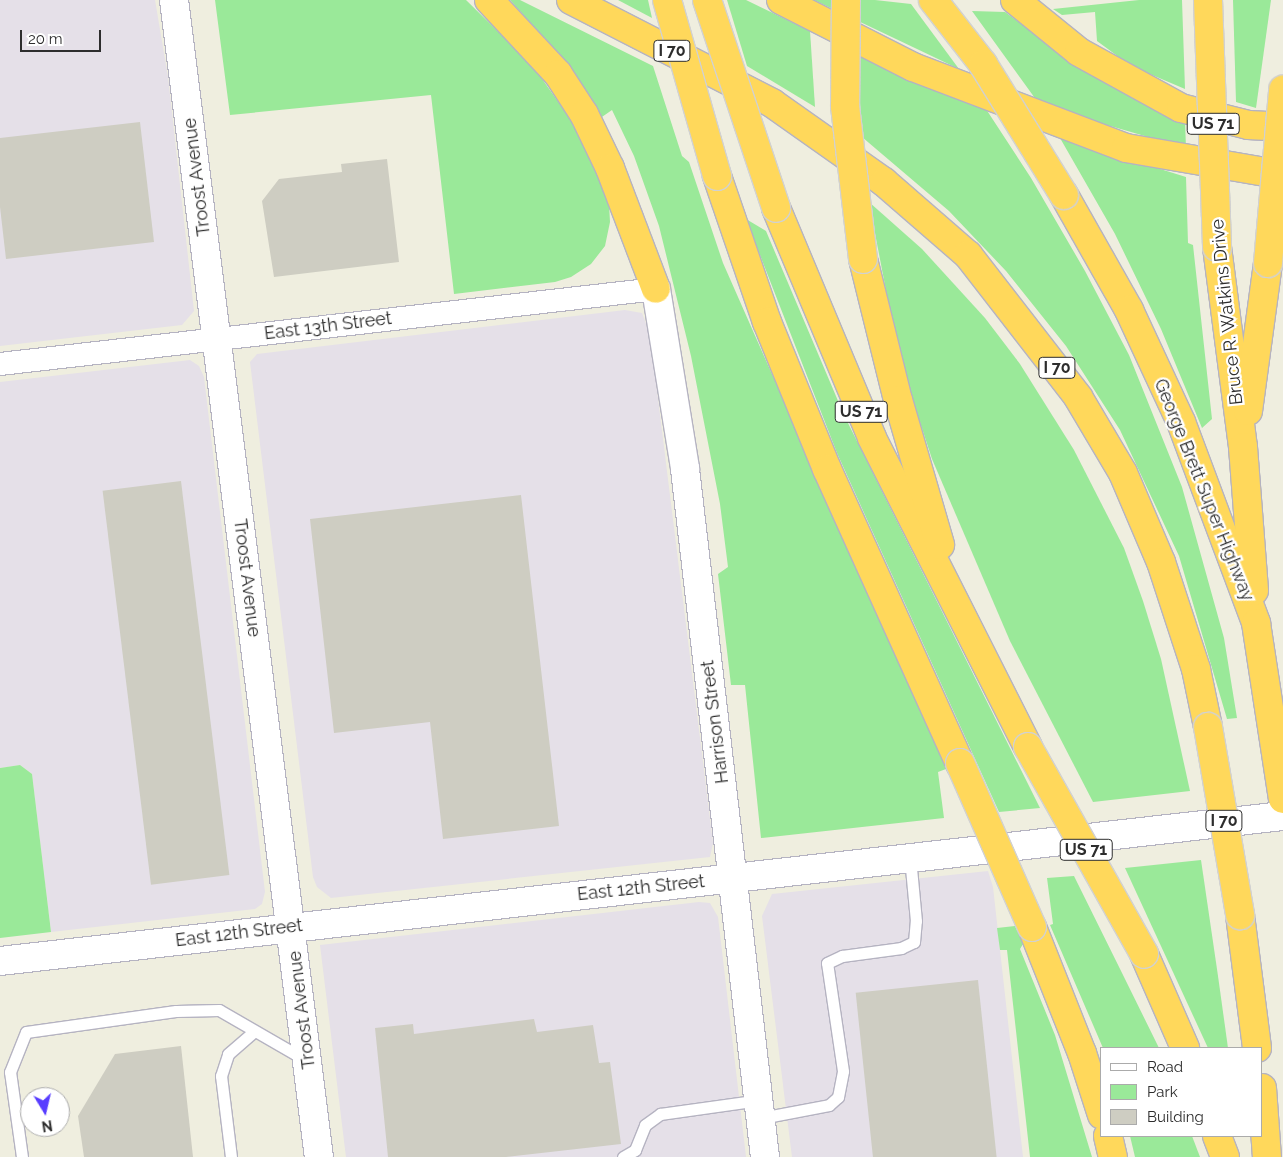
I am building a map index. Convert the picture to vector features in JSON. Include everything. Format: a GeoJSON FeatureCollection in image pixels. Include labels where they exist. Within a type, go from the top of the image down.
{"type":"FeatureCollection","features":[{"type":"Feature","properties":{"kind":"highway"},"geometry":{"type":"LineString","coordinates":[[488,0],[558,74],[584,114],[610,168],[656,288]]}},
{"type":"Feature","properties":{"kind":"highway","name":"I 70"},"geometry":{"type":"LineString","coordinates":[[571,0],[772,103],[884,182],[968,255],[1078,396],[1123,473],[1161,562],[1196,669],[1208,727],[1240,915],[1257,1047]]}},
{"type":"Feature","properties":{"kind":"highway"},"geometry":{"type":"LineString","coordinates":[[667,0],[717,176],[767,322],[827,469],[1032,927],[1082,1053],[1100,1109]]}},
{"type":"Feature","properties":{"kind":"highway","name":"US 71"},"geometry":{"type":"LineString","coordinates":[[707,0],[776,208],[872,438],[1028,747],[1144,954],[1185,1047]]}},
{"type":"Feature","properties":{"kind":"highway"},"geometry":{"type":"LineString","coordinates":[[781,0],[913,66],[1126,148],[1283,175]]}},
{"type":"Feature","properties":{"kind":"highway"},"geometry":{"type":"LineString","coordinates":[[846,0],[845,106],[863,258],[898,400],[959,609]]}},
{"type":"Feature","properties":{"kind":"highway","name":"George Brett Super Highway"},"geometry":{"type":"LineString","coordinates":[[933,0],[982,64],[1064,195],[1129,310],[1181,422],[1256,623],[1283,800]]}},
{"type":"Feature","properties":{"kind":"highway"},"geometry":{"type":"LineString","coordinates":[[1015,0],[1079,52],[1181,108],[1248,125],[1283,127]]}},
{"type":"Feature","properties":{"kind":"highway","name":"Bruce R. Watkins Drive"},"geometry":{"type":"LineString","coordinates":[[1208,0],[1217,247],[1243,447],[1256,623]]}},
{"type":"Feature","properties":{"kind":"highway"},"geometry":{"type":"LineString","coordinates":[[1243,447],[1268,263],[1283,90]]}},
{"type":"Feature","properties":{"kind":"highway"},"geometry":{"type":"LineString","coordinates":[[1263,1105],[1266,1157]]}},
{"type":"Feature","properties":{"kind":"highway"},"geometry":{"type":"LineString","coordinates":[[1108,1137],[1113,1157]]}},
{"type":"Feature","properties":{"kind":"highway"},"geometry":{"type":"LineString","coordinates":[[1217,1137],[1225,1157]]}},
{"type":"Feature","properties":{"kind":"street","name":"Troost Avenue"},"geometry":{"type":"LineString","coordinates":[[174,0],[292,927],[319,1157]]}},
{"type":"Feature","properties":{"kind":"street","name":"East 13th Street"},"geometry":{"type":"LineString","coordinates":[[0,364],[656,288]]}},
{"type":"Feature","properties":{"kind":"street","name":"Harrison Street"},"geometry":{"type":"LineString","coordinates":[[656,288],[685,469],[765,1157]]}},
{"type":"Feature","properties":{"kind":"street","name":"East 12th Street"},"geometry":{"type":"LineString","coordinates":[[0,961],[1283,816]]}},
{"type":"Feature","properties":{"kind":"lane"},"geometry":{"type":"LineString","coordinates":[[623,1157],[635,1150],[645,1125],[660,1114],[829,1105],[838,1096],[843,1070],[827,963],[842,956],[902,948],[914,942],[916,921],[910,857]]}},
{"type":"Feature","properties":{"kind":"lane"},"geometry":{"type":"LineString","coordinates":[[22,1157],[10,1072],[26,1032],[176,1011],[219,1010],[253,1032],[308,1060]]}},
{"type":"Feature","properties":{"kind":"lane"},"geometry":{"type":"LineString","coordinates":[[231,1157],[221,1076],[228,1054],[253,1032]]}},
{"type":"Feature","properties":{"kind":"shaded area"},"geometry":{"type":"Polygon","coordinates":[[[0,0],[155,0],[168,77],[194,311],[182,325],[0,346],[0,0]]]}},
{"type":"Feature","properties":{"kind":"shaded area"},"geometry":{"type":"Polygon","coordinates":[[[625,310],[642,313],[650,334],[713,843],[710,857],[331,898],[317,887],[313,877],[250,362],[257,354],[625,310]]]}},
{"type":"Feature","properties":{"kind":"shaded area"},"geometry":{"type":"Polygon","coordinates":[[[190,360],[199,366],[204,377],[265,892],[262,904],[255,909],[51,932],[32,774],[20,765],[0,768],[0,382],[190,360]]]}},
{"type":"Feature","properties":{"kind":"shaded area"},"geometry":{"type":"Polygon","coordinates":[[[988,871],[993,887],[1023,1157],[792,1157],[762,916],[772,894],[988,871]]]}},
{"type":"Feature","properties":{"kind":"shaded area"},"geometry":{"type":"Polygon","coordinates":[[[699,902],[710,903],[718,917],[746,1157],[346,1157],[320,945],[699,902]]]}},
{"type":"Feature","properties":{"kind":"green space"},"geometry":{"type":"Polygon","coordinates":[[[215,0],[466,0],[533,66],[578,130],[609,204],[610,222],[605,246],[591,264],[571,277],[555,282],[454,294],[431,95],[230,115],[215,0]]]}},
{"type":"Feature","properties":{"kind":"green space"},"geometry":{"type":"Polygon","coordinates":[[[510,0],[520,0],[653,66],[682,156],[689,162],[723,263],[946,769],[938,772],[944,818],[761,838],[745,685],[731,685],[718,574],[728,567],[720,504],[691,356],[659,226],[634,156],[612,110],[599,119],[551,46],[510,0]]]}},
{"type":"Feature","properties":{"kind":"green space"},"geometry":{"type":"Polygon","coordinates":[[[618,0],[648,0],[652,18],[618,0]]]}},
{"type":"Feature","properties":{"kind":"green space"},"geometry":{"type":"Polygon","coordinates":[[[727,0],[746,0],[810,31],[815,107],[747,66],[727,0]]]}},
{"type":"Feature","properties":{"kind":"green space"},"geometry":{"type":"Polygon","coordinates":[[[814,0],[875,0],[911,4],[959,69],[814,0]]]}},
{"type":"Feature","properties":{"kind":"green space"},"geometry":{"type":"Polygon","coordinates":[[[1139,0],[1182,0],[1185,89],[1131,66],[1097,41],[1095,12],[1062,15],[1053,9],[1139,0]]]}},
{"type":"Feature","properties":{"kind":"green space"},"geometry":{"type":"Polygon","coordinates":[[[1233,0],[1271,0],[1256,108],[1236,102],[1233,0]]]}},
{"type":"Feature","properties":{"kind":"green space"},"geometry":{"type":"Polygon","coordinates":[[[972,11],[1005,12],[1080,67],[1185,121],[1186,148],[1076,116],[1037,101],[972,11]]]}},
{"type":"Feature","properties":{"kind":"green space"},"geometry":{"type":"Polygon","coordinates":[[[857,50],[984,106],[1031,178],[1085,271],[1129,355],[1182,487],[1224,638],[1237,718],[1227,719],[1179,556],[1120,430],[1066,346],[1006,271],[949,211],[862,137],[857,50]]]}},
{"type":"Feature","properties":{"kind":"green space"},"geometry":{"type":"Polygon","coordinates":[[[1060,138],[1186,177],[1188,243],[1193,245],[1212,419],[1202,428],[1161,329],[1115,234],[1060,138]]]}},
{"type":"Feature","properties":{"kind":"green space"},"geometry":{"type":"Polygon","coordinates":[[[869,202],[922,249],[985,318],[1020,364],[1074,450],[1124,548],[1143,601],[1161,659],[1190,791],[1093,802],[1010,641],[932,459],[899,358],[869,202]]]}},
{"type":"Feature","properties":{"kind":"green space"},"geometry":{"type":"Polygon","coordinates":[[[746,219],[766,231],[844,415],[1040,808],[999,812],[837,453],[746,219]]]}},
{"type":"Feature","properties":{"kind":"green space"},"geometry":{"type":"Polygon","coordinates":[[[20,765],[32,774],[51,932],[0,938],[0,768],[20,765]]]}},
{"type":"Feature","properties":{"kind":"green space"},"geometry":{"type":"Polygon","coordinates":[[[1201,860],[1228,1047],[1208,1047],[1125,868],[1201,860]]]}},
{"type":"Feature","properties":{"kind":"green space"},"geometry":{"type":"Polygon","coordinates":[[[1074,876],[1159,1047],[1103,1047],[1050,925],[1053,924],[1047,878],[1074,876]]]}},
{"type":"Feature","properties":{"kind":"green space"},"geometry":{"type":"Polygon","coordinates":[[[1015,926],[1023,944],[1020,949],[1055,1035],[1092,1157],[1030,1157],[1007,950],[1000,950],[997,928],[1015,926]]]}},
{"type":"Feature","properties":{"kind":"green space"},"geometry":{"type":"Polygon","coordinates":[[[1130,1137],[1192,1137],[1200,1157],[1135,1157],[1130,1137]]]}},
{"type":"Feature","properties":{"kind":"building"},"geometry":{"type":"Polygon","coordinates":[[[140,122],[154,242],[6,259],[0,207],[0,138],[140,122]]]}},
{"type":"Feature","properties":{"kind":"building"},"geometry":{"type":"Polygon","coordinates":[[[387,159],[399,262],[274,277],[262,201],[279,179],[342,172],[341,164],[387,159]]]}},
{"type":"Feature","properties":{"kind":"building"},"geometry":{"type":"Polygon","coordinates":[[[181,481],[229,875],[151,885],[103,491],[181,481]]]}},
{"type":"Feature","properties":{"kind":"building"},"geometry":{"type":"Polygon","coordinates":[[[521,495],[559,826],[443,839],[430,722],[334,733],[310,519],[521,495]]]}},
{"type":"Feature","properties":{"kind":"building"},"geometry":{"type":"Polygon","coordinates":[[[978,980],[997,1157],[873,1157],[856,993],[978,980]]]}},
{"type":"Feature","properties":{"kind":"building"},"geometry":{"type":"Polygon","coordinates":[[[534,1019],[537,1032],[593,1025],[599,1063],[610,1062],[621,1144],[506,1157],[388,1157],[375,1028],[413,1024],[414,1034],[534,1019]]]}},
{"type":"Feature","properties":{"kind":"building"},"geometry":{"type":"Polygon","coordinates":[[[181,1046],[193,1157],[84,1157],[78,1116],[115,1054],[181,1046]]]}}]}
